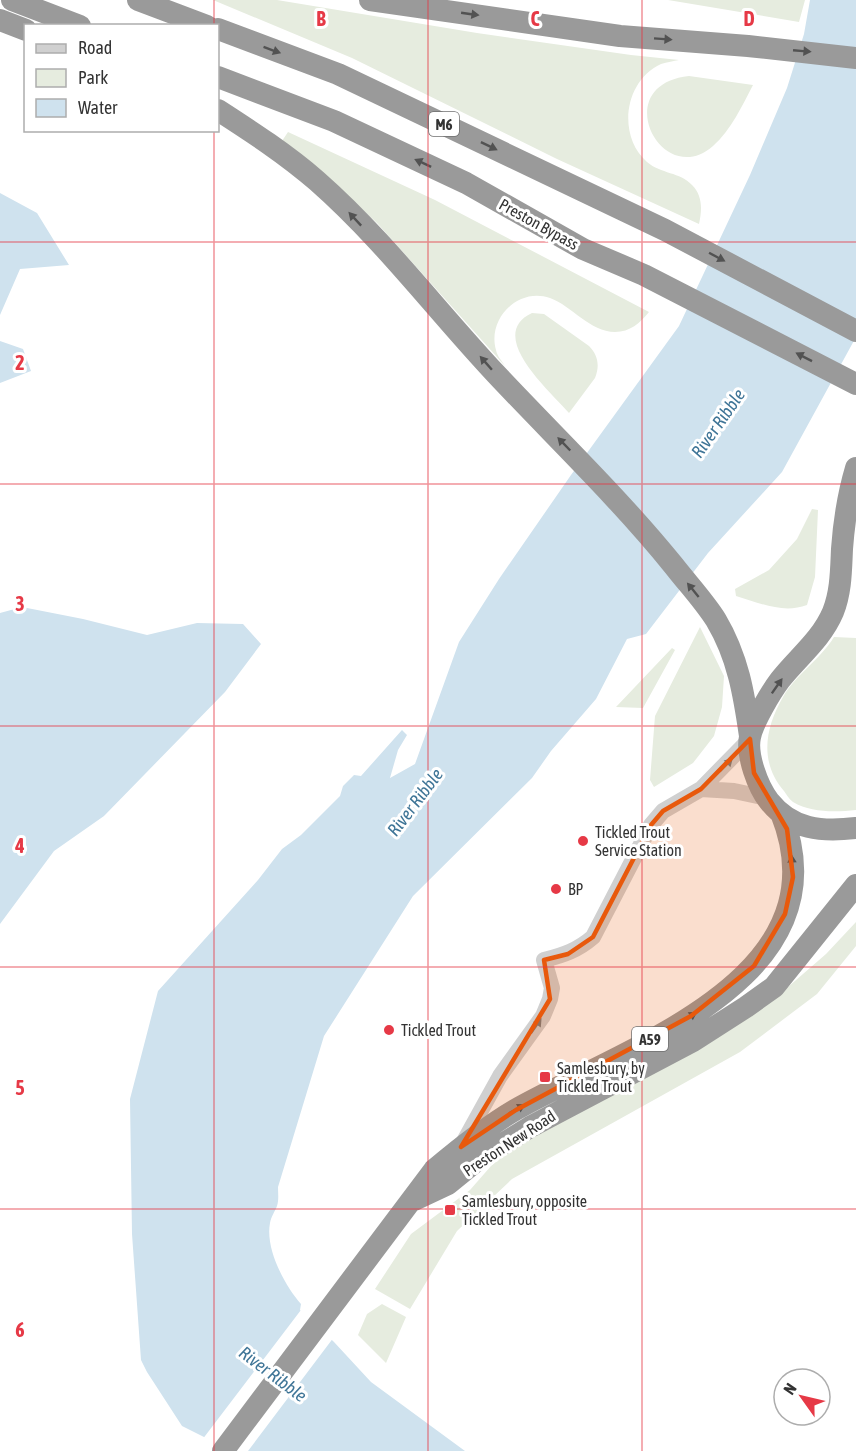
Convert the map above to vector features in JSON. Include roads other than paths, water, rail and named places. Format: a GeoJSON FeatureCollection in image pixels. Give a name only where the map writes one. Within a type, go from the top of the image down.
{"type":"FeatureCollection","features":[{"type":"Feature","properties":{"kind":"highway"},"geometry":{"type":"LineString","coordinates":[[12,0],[75,24]]}},
{"type":"Feature","properties":{"kind":"highway"},"geometry":{"type":"LineString","coordinates":[[138,0],[202,24]]}},
{"type":"Feature","properties":{"kind":"highway"},"geometry":{"type":"LineString","coordinates":[[370,0],[620,36],[748,46],[856,58]]}},
{"type":"Feature","properties":{"kind":"highway"},"geometry":{"type":"LineString","coordinates":[[0,20],[24,29]]}},
{"type":"Feature","properties":{"kind":"highway","name":"M6"},"geometry":{"type":"LineString","coordinates":[[219,29],[338,74],[665,230],[856,331]]}},
{"type":"Feature","properties":{"kind":"highway","name":"Preston Bypass"},"geometry":{"type":"LineString","coordinates":[[219,77],[334,121],[466,183],[584,249],[644,275],[856,384]]}},
{"type":"Feature","properties":{"kind":"highway","name":"Preston New Road"},"geometry":{"type":"LineString","coordinates":[[219,111],[280,151],[325,188],[409,276],[495,373],[617,498],[705,604],[726,638],[743,686],[754,773],[787,829],[793,857],[791,895],[786,914],[773,940],[754,966],[735,986],[691,1016],[516,1110],[461,1147],[434,1170],[223,1451]]}},
{"type":"Feature","properties":{"kind":"highway"},"geometry":{"type":"LineString","coordinates":[[750,738],[773,691],[817,639],[833,611],[840,582],[846,508],[856,468]]}},
{"type":"Feature","properties":{"kind":"highway"},"geometry":{"type":"LineString","coordinates":[[774,806],[803,826],[819,830],[856,828]]}},
{"type":"Feature","properties":{"kind":"highway","name":"Preston New Road"},"geometry":{"type":"LineString","coordinates":[[411,1202],[448,1184],[480,1158],[530,1127],[721,1024],[774,987],[856,885]]}},
{"type":"Feature","properties":{"kind":"highway"},"geometry":{"type":"LineString","coordinates":[[774,987],[808,962],[856,906]]}},
{"type":"Feature","properties":{"kind":"street","name":"Preston New Road"},"geometry":{"type":"LineString","coordinates":[[461,1147],[500,1076],[543,1016],[552,988],[544,960],[568,954],[582,947],[593,937],[651,825],[663,811],[701,789],[750,738]]}},
{"type":"Feature","properties":{"kind":"street"},"geometry":{"type":"LineString","coordinates":[[701,789],[734,791],[774,806]]}},
{"type":"Feature","properties":{"kind":"water","name":"River Ribble"},"geometry":{"type":"Polygon","coordinates":[[[810,0],[856,0],[856,337],[782,472],[708,553],[646,634],[627,639],[596,699],[551,751],[532,778],[413,896],[324,1036],[278,1187],[278,1204],[270,1223],[270,1244],[283,1277],[301,1304],[300,1310],[371,1382],[465,1451],[222,1451],[204,1437],[182,1426],[141,1360],[132,1234],[130,1099],[158,991],[258,880],[282,849],[301,835],[340,796],[343,786],[354,775],[361,776],[402,730],[407,735],[398,750],[390,778],[415,764],[459,642],[499,579],[571,475],[679,326],[750,175],[787,88],[804,34],[810,0]]]}},
{"type":"Feature","properties":{"kind":"water"},"geometry":{"type":"Polygon","coordinates":[[[0,193],[37,213],[69,265],[20,269],[0,315],[0,193]]]}},
{"type":"Feature","properties":{"kind":"water"},"geometry":{"type":"Polygon","coordinates":[[[0,341],[23,349],[31,371],[0,383],[0,341]]]}},
{"type":"Feature","properties":{"kind":"water"},"geometry":{"type":"Polygon","coordinates":[[[22,607],[147,635],[197,623],[243,624],[261,644],[225,692],[104,816],[54,851],[0,924],[0,613],[22,607]]]}},
{"type":"Feature","properties":{"kind":"place","name":"Tickled Trout Service Station"},"geometry":{"type":"Point","coordinates":[583,841]}},
{"type":"Feature","properties":{"kind":"place","name":"BP"},"geometry":{"type":"Point","coordinates":[556,889]}},
{"type":"Feature","properties":{"kind":"place","name":"Tickled Trout"},"geometry":{"type":"Point","coordinates":[389,1030]}},
{"type":"Feature","properties":{"kind":"place","name":"Samlesbury, by Tickled Trout"},"geometry":{"type":"Point","coordinates":[545,1077]}},
{"type":"Feature","properties":{"kind":"place","name":"Samlesbury, opposite Tickled Trout"},"geometry":{"type":"Point","coordinates":[450,1210]}}]}
